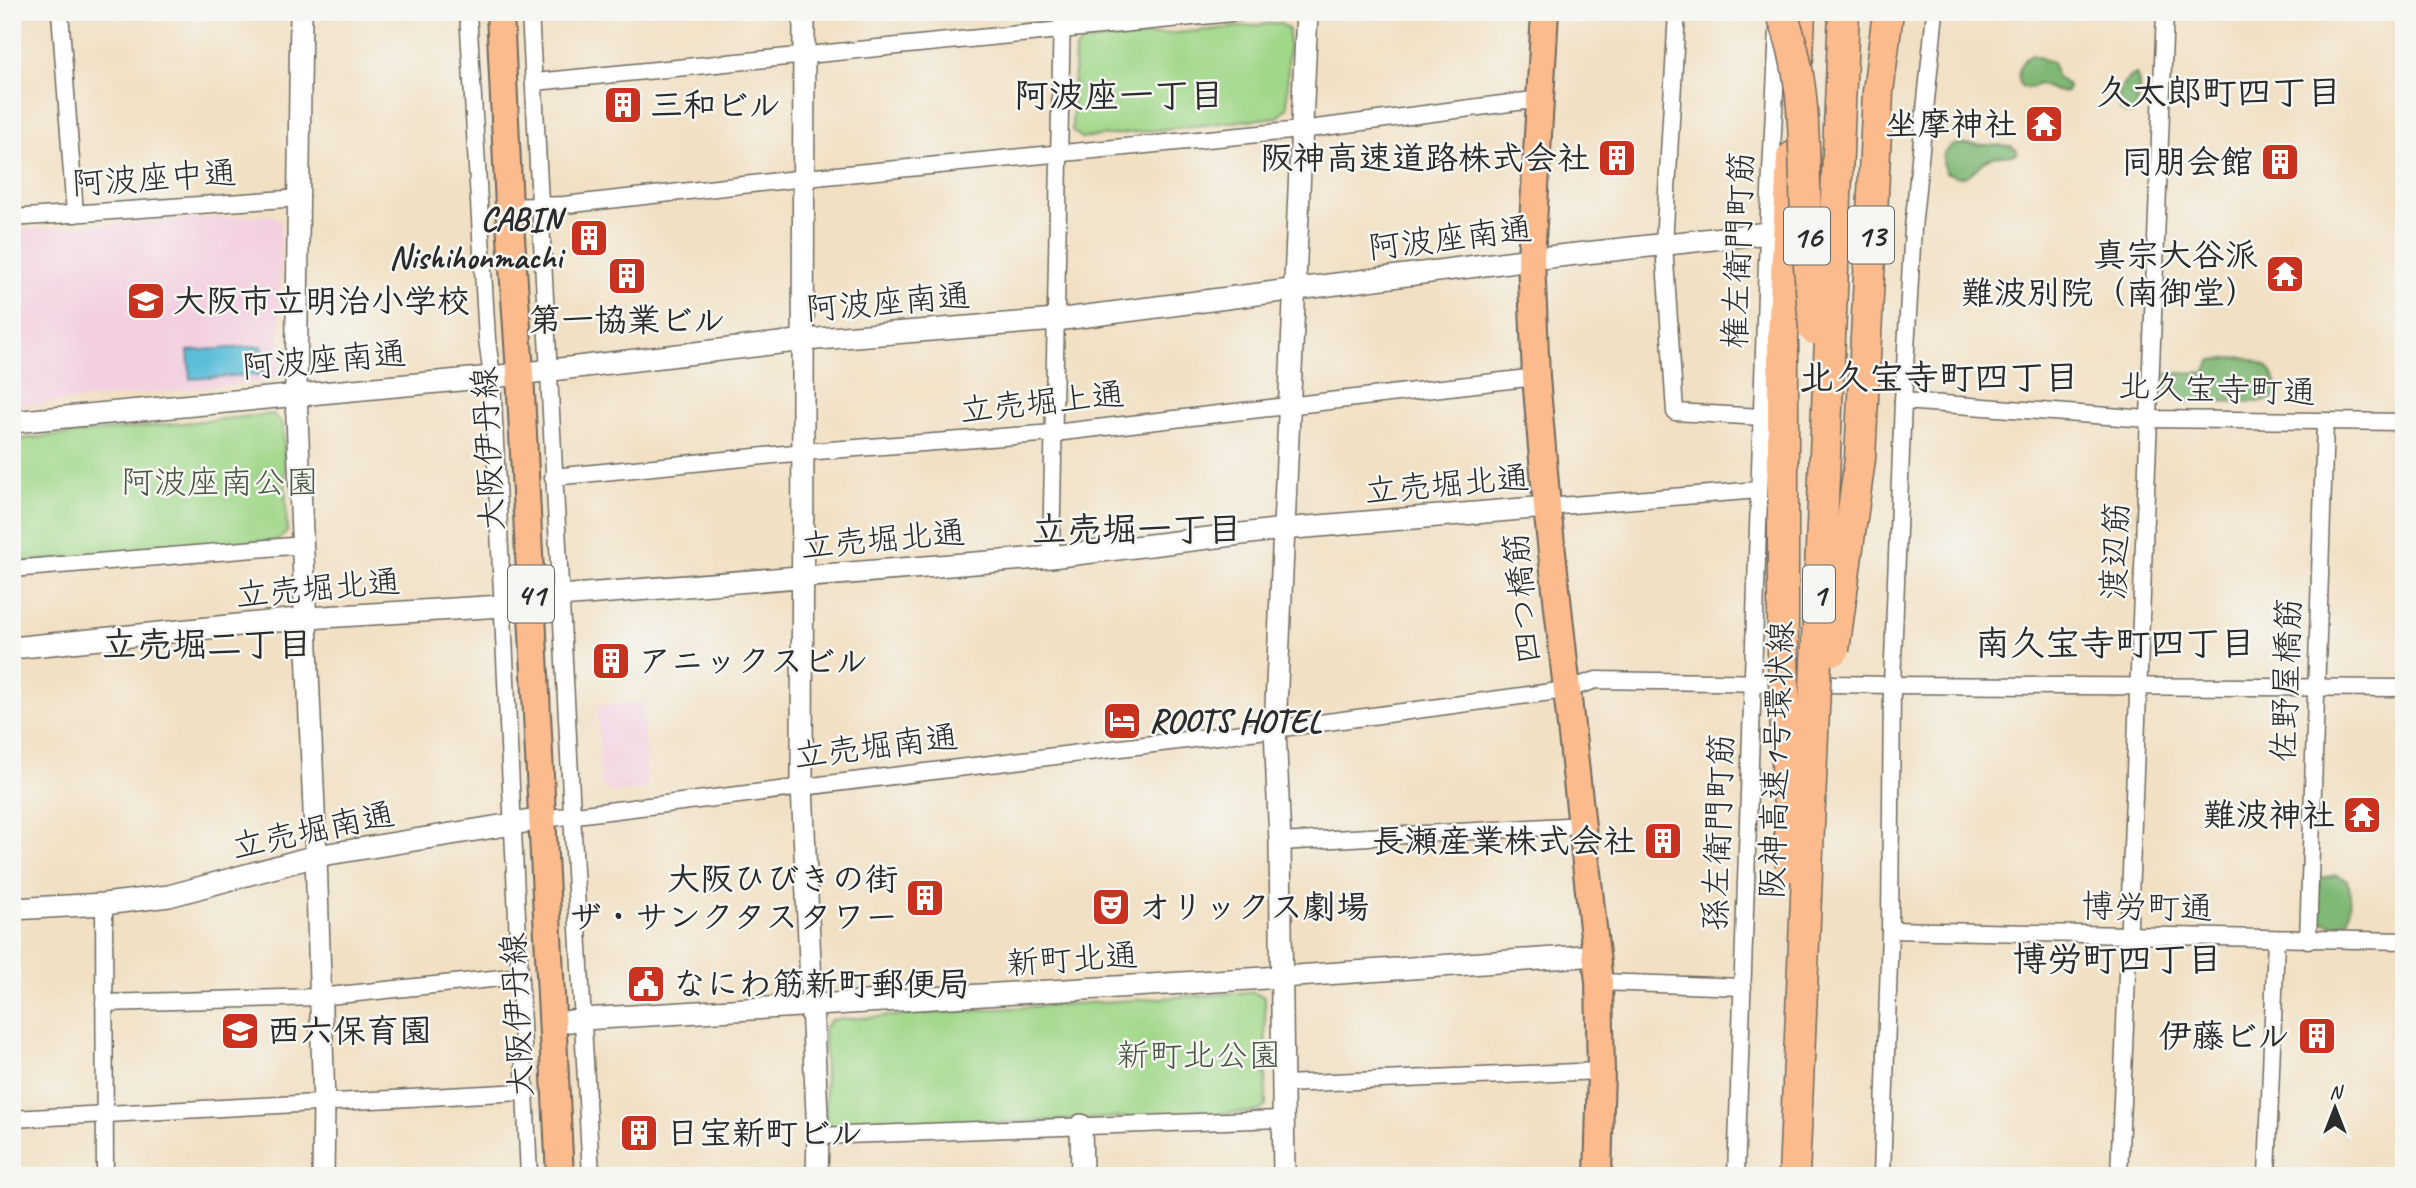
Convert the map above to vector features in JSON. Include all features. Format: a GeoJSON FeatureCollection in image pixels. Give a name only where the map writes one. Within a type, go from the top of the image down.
{"type":"FeatureCollection","features":[{"type":"Feature","properties":{"kind":"highway","name":"16"},"geometry":{"type":"LineString","coordinates":[[1780,12],[1796,53],[1804,116],[1806,219],[1825,462]]}},
{"type":"Feature","properties":{"kind":"highway"},"geometry":{"type":"LineString","coordinates":[[1798,1076],[1783,657],[1783,337],[1800,12]]}},
{"type":"Feature","properties":{"kind":"highway","name":"阪神高速1号環状線"},"geometry":{"type":"LineString","coordinates":[[1794,1176],[1844,12]]}},
{"type":"Feature","properties":{"kind":"highway","name":"13"},"geometry":{"type":"LineString","coordinates":[[1810,834],[1860,459],[1878,92],[1888,12]]}},
{"type":"Feature","properties":{"kind":"main road","name":"大阪伊丹線"},"geometry":{"type":"LineString","coordinates":[[500,12],[560,1176]]}},
{"type":"Feature","properties":{"kind":"main road","name":"四つ橋筋"},"geometry":{"type":"LineString","coordinates":[[1545,12],[1531,259],[1536,377],[1566,690],[1597,955],[1601,1071],[1598,1176]]}},
{"type":"Feature","properties":{"kind":"street"},"geometry":{"type":"LineString","coordinates":[[60,12],[75,214]]}},
{"type":"Feature","properties":{"kind":"street"},"geometry":{"type":"LineString","coordinates":[[301,12],[296,394],[316,856],[324,1104],[323,1176]]}},
{"type":"Feature","properties":{"kind":"street"},"geometry":{"type":"LineString","coordinates":[[468,12],[487,339],[492,376],[529,1176]]}},
{"type":"Feature","properties":{"kind":"street"},"geometry":{"type":"LineString","coordinates":[[530,12],[536,82],[548,334],[547,369],[591,1176]]}},
{"type":"Feature","properties":{"kind":"street"},"geometry":{"type":"LineString","coordinates":[[804,12],[802,787],[818,1136],[817,1176]]}},
{"type":"Feature","properties":{"kind":"street"},"geometry":{"type":"LineString","coordinates":[[1051,557],[1062,12]]}},
{"type":"Feature","properties":{"kind":"street"},"geometry":{"type":"LineString","coordinates":[[536,82],[1242,12]]}},
{"type":"Feature","properties":{"kind":"street"},"geometry":{"type":"LineString","coordinates":[[1284,1176],[1280,842],[1275,729],[1307,12]]}},
{"type":"Feature","properties":{"kind":"street"},"geometry":{"type":"LineString","coordinates":[[1677,12],[1664,245],[1675,412],[1762,418]]}},
{"type":"Feature","properties":{"kind":"street","name":"権左衛門町筋"},"geometry":{"type":"LineString","coordinates":[[1759,489],[1768,233],[1780,12]]}},
{"type":"Feature","properties":{"kind":"street"},"geometry":{"type":"LineString","coordinates":[[1882,1176],[1890,930],[1892,685],[1903,401],[1913,228],[1935,12]]}},
{"type":"Feature","properties":{"kind":"street","name":"渡辺筋"},"geometry":{"type":"LineString","coordinates":[[2119,1176],[2165,12]]}},
{"type":"Feature","properties":{"kind":"street"},"geometry":{"type":"LineString","coordinates":[[509,207],[540,207],[805,178],[1301,130],[1541,99]]}},
{"type":"Feature","properties":{"kind":"street","name":"阿波座中通"},"geometry":{"type":"LineString","coordinates":[[12,218],[300,198]]}},
{"type":"Feature","properties":{"kind":"street","name":"阿波座南通"},"geometry":{"type":"LineString","coordinates":[[12,422],[492,376],[805,340],[1056,320],[1531,259],[1768,233]]}},
{"type":"Feature","properties":{"kind":"street","name":"立売堀上通"},"geometry":{"type":"LineString","coordinates":[[554,477],[804,452],[1054,433],[1536,377]]}},
{"type":"Feature","properties":{"kind":"street","name":"北久宝寺町通"},"geometry":{"type":"LineString","coordinates":[[1903,401],[2148,419],[2404,422]]}},
{"type":"Feature","properties":{"kind":"street","name":"佐野屋橋筋"},"geometry":{"type":"LineString","coordinates":[[2308,940],[2325,422]]}},
{"type":"Feature","properties":{"kind":"street","name":"立売堀北通"},"geometry":{"type":"LineString","coordinates":[[12,648],[307,618],[502,606],[560,596],[1051,557],[1283,529],[1759,489]]}},
{"type":"Feature","properties":{"kind":"street","name":"孫左衛門町筋"},"geometry":{"type":"LineString","coordinates":[[1736,1176],[1759,489]]}},
{"type":"Feature","properties":{"kind":"street"},"geometry":{"type":"LineString","coordinates":[[12,569],[304,545]]}},
{"type":"Feature","properties":{"kind":"street","name":"立売堀南通"},"geometry":{"type":"LineString","coordinates":[[12,909],[104,904],[169,896],[316,856],[512,823],[1275,729],[1566,690],[1596,680],[2404,688]]}},
{"type":"Feature","properties":{"kind":"street"},"geometry":{"type":"LineString","coordinates":[[1280,842],[1583,825]]}},
{"type":"Feature","properties":{"kind":"street"},"geometry":{"type":"LineString","coordinates":[[104,904],[106,1176]]}},
{"type":"Feature","properties":{"kind":"street","name":"博労町通"},"geometry":{"type":"LineString","coordinates":[[1890,930],[2404,941]]}},
{"type":"Feature","properties":{"kind":"street"},"geometry":{"type":"LineString","coordinates":[[2267,1176],[2276,939]]}},
{"type":"Feature","properties":{"kind":"street","name":"新町北通"},"geometry":{"type":"LineString","coordinates":[[552,1024],[583,1019],[1282,977],[1597,955]]}},
{"type":"Feature","properties":{"kind":"street"},"geometry":{"type":"LineString","coordinates":[[104,1003],[319,997],[520,976]]}},
{"type":"Feature","properties":{"kind":"street"},"geometry":{"type":"LineString","coordinates":[[1599,982],[1743,987]]}},
{"type":"Feature","properties":{"kind":"street"},"geometry":{"type":"LineString","coordinates":[[1283,1084],[1601,1071]]}},
{"type":"Feature","properties":{"kind":"street"},"geometry":{"type":"LineString","coordinates":[[12,1119],[524,1092]]}},
{"type":"Feature","properties":{"kind":"street"},"geometry":{"type":"LineString","coordinates":[[818,1136],[1282,1119]]}},
{"type":"Feature","properties":{"kind":"street"},"geometry":{"type":"LineString","coordinates":[[1081,1125],[1082,1176]]}},
{"type":"Feature","properties":{"kind":"shaded area","name":"大阪市立明治小学校"},"geometry":{"type":"Polygon","coordinates":[[[272,215],[281,222],[279,372],[268,381],[12,407],[12,230],[272,215]]]}},
{"type":"Feature","properties":{"kind":"shaded area"},"geometry":{"type":"Polygon","coordinates":[[[643,702],[647,789],[611,793],[601,785],[597,706],[643,702]]]}},
{"type":"Feature","properties":{"kind":"green space"},"geometry":{"type":"Polygon","coordinates":[[[1280,23],[1289,30],[1287,108],[1278,117],[1082,138],[1072,130],[1075,49],[1084,42],[1280,23]]]}},
{"type":"Feature","properties":{"kind":"green space"},"geometry":{"type":"Polygon","coordinates":[[[2032,55],[2052,62],[2057,77],[2068,86],[2067,92],[2055,91],[2039,84],[2030,88],[2021,87],[2018,78],[2020,68],[2024,60],[2032,55]]]}},
{"type":"Feature","properties":{"kind":"green space"},"geometry":{"type":"Polygon","coordinates":[[[2136,74],[2139,89],[2137,104],[2133,113],[2126,114],[2120,110],[2121,89],[2127,80],[2136,74]]]}},
{"type":"Feature","properties":{"kind":"green space"},"geometry":{"type":"Polygon","coordinates":[[[1953,145],[2011,146],[2017,153],[1990,158],[1967,176],[1955,176],[1946,172],[1944,153],[1953,145]]]}},
{"type":"Feature","properties":{"kind":"green space"},"geometry":{"type":"Polygon","coordinates":[[[2244,357],[2269,369],[2279,396],[2263,402],[2186,401],[2161,387],[2163,374],[2205,372],[2212,360],[2244,357]]]}},
{"type":"Feature","properties":{"kind":"green space","name":"阿波座南公園"},"geometry":{"type":"Polygon","coordinates":[[[273,414],[283,424],[287,532],[278,540],[12,563],[12,440],[273,414]]]}},
{"type":"Feature","properties":{"kind":"green space"},"geometry":{"type":"Polygon","coordinates":[[[2337,875],[2347,880],[2351,896],[2350,911],[2347,922],[2330,924],[2316,916],[2316,900],[2320,878],[2337,875]]]}},
{"type":"Feature","properties":{"kind":"green space","name":"新町北公園"},"geometry":{"type":"Polygon","coordinates":[[[1252,992],[1265,997],[1266,1106],[1257,1112],[836,1129],[826,1120],[824,1028],[831,1020],[1252,992]]]}},
{"type":"Feature","properties":{"kind":"water"},"geometry":{"type":"Polygon","coordinates":[[[262,346],[264,374],[190,379],[188,351],[262,346]]]}},
{"type":"Feature","properties":{"kind":"place","name":"三和ビル"},"geometry":{"type":"Point","coordinates":[623,105]}},
{"type":"Feature","properties":{"kind":"place","name":"坐摩神社"},"geometry":{"type":"Point","coordinates":[2044,124]}},
{"type":"Feature","properties":{"kind":"place","name":"阪神高速道路株式会社"},"geometry":{"type":"Point","coordinates":[1617,158]}},
{"type":"Feature","properties":{"kind":"place","name":"同朋会館"},"geometry":{"type":"Point","coordinates":[2280,162]}},
{"type":"Feature","properties":{"kind":"place","name":"CABIN Nishihonmachi"},"geometry":{"type":"Point","coordinates":[589,238]}},
{"type":"Feature","properties":{"kind":"place","name":"真宗大谷派 難波別院（南御堂）"},"geometry":{"type":"Point","coordinates":[2285,274]}},
{"type":"Feature","properties":{"kind":"place","name":"第一協業ビル"},"geometry":{"type":"Point","coordinates":[627,276]}},
{"type":"Feature","properties":{"kind":"place","name":"大阪市立明治小学校"},"geometry":{"type":"Point","coordinates":[146,301]}},
{"type":"Feature","properties":{"kind":"place","name":"アニックスビル"},"geometry":{"type":"Point","coordinates":[611,661]}},
{"type":"Feature","properties":{"kind":"place","name":"ROOTS HOTEL"},"geometry":{"type":"Point","coordinates":[1122,721]}},
{"type":"Feature","properties":{"kind":"place","name":"難波神社"},"geometry":{"type":"Point","coordinates":[2362,815]}},
{"type":"Feature","properties":{"kind":"place","name":"長瀬産業株式会社"},"geometry":{"type":"Point","coordinates":[1663,841]}},
{"type":"Feature","properties":{"kind":"place","name":"大阪ひびきの街 ザ・サンクタスタワー"},"geometry":{"type":"Point","coordinates":[925,898]}},
{"type":"Feature","properties":{"kind":"place","name":"オリックス劇場"},"geometry":{"type":"Point","coordinates":[1111,907]}},
{"type":"Feature","properties":{"kind":"place","name":"なにわ筋新町郵便局"},"geometry":{"type":"Point","coordinates":[646,984]}},
{"type":"Feature","properties":{"kind":"place","name":"西六保育園"},"geometry":{"type":"Point","coordinates":[240,1031]}},
{"type":"Feature","properties":{"kind":"place","name":"伊藤ビル"},"geometry":{"type":"Point","coordinates":[2317,1036]}},
{"type":"Feature","properties":{"kind":"place","name":"日宝新町ビル"},"geometry":{"type":"Point","coordinates":[639,1133]}},
{"type":"Feature","properties":{"kind":"district","name":"久太郎町四丁目"},"geometry":{"type":"Point","coordinates":[2219,92]}},
{"type":"Feature","properties":{"kind":"district","name":"阿波座一丁目"},"geometry":{"type":"Point","coordinates":[1119,95]}},
{"type":"Feature","properties":{"kind":"district","name":"北久宝寺町四丁目"},"geometry":{"type":"Point","coordinates":[1939,377]}},
{"type":"Feature","properties":{"kind":"district","name":"立売堀一丁目"},"geometry":{"type":"Point","coordinates":[1137,529]}},
{"type":"Feature","properties":{"kind":"district","name":"南久宝寺町四丁目"},"geometry":{"type":"Point","coordinates":[2115,643]}},
{"type":"Feature","properties":{"kind":"district","name":"立売堀二丁目"},"geometry":{"type":"Point","coordinates":[207,644]}},
{"type":"Feature","properties":{"kind":"district","name":"博労町四丁目"},"geometry":{"type":"Point","coordinates":[2117,959]}}]}
